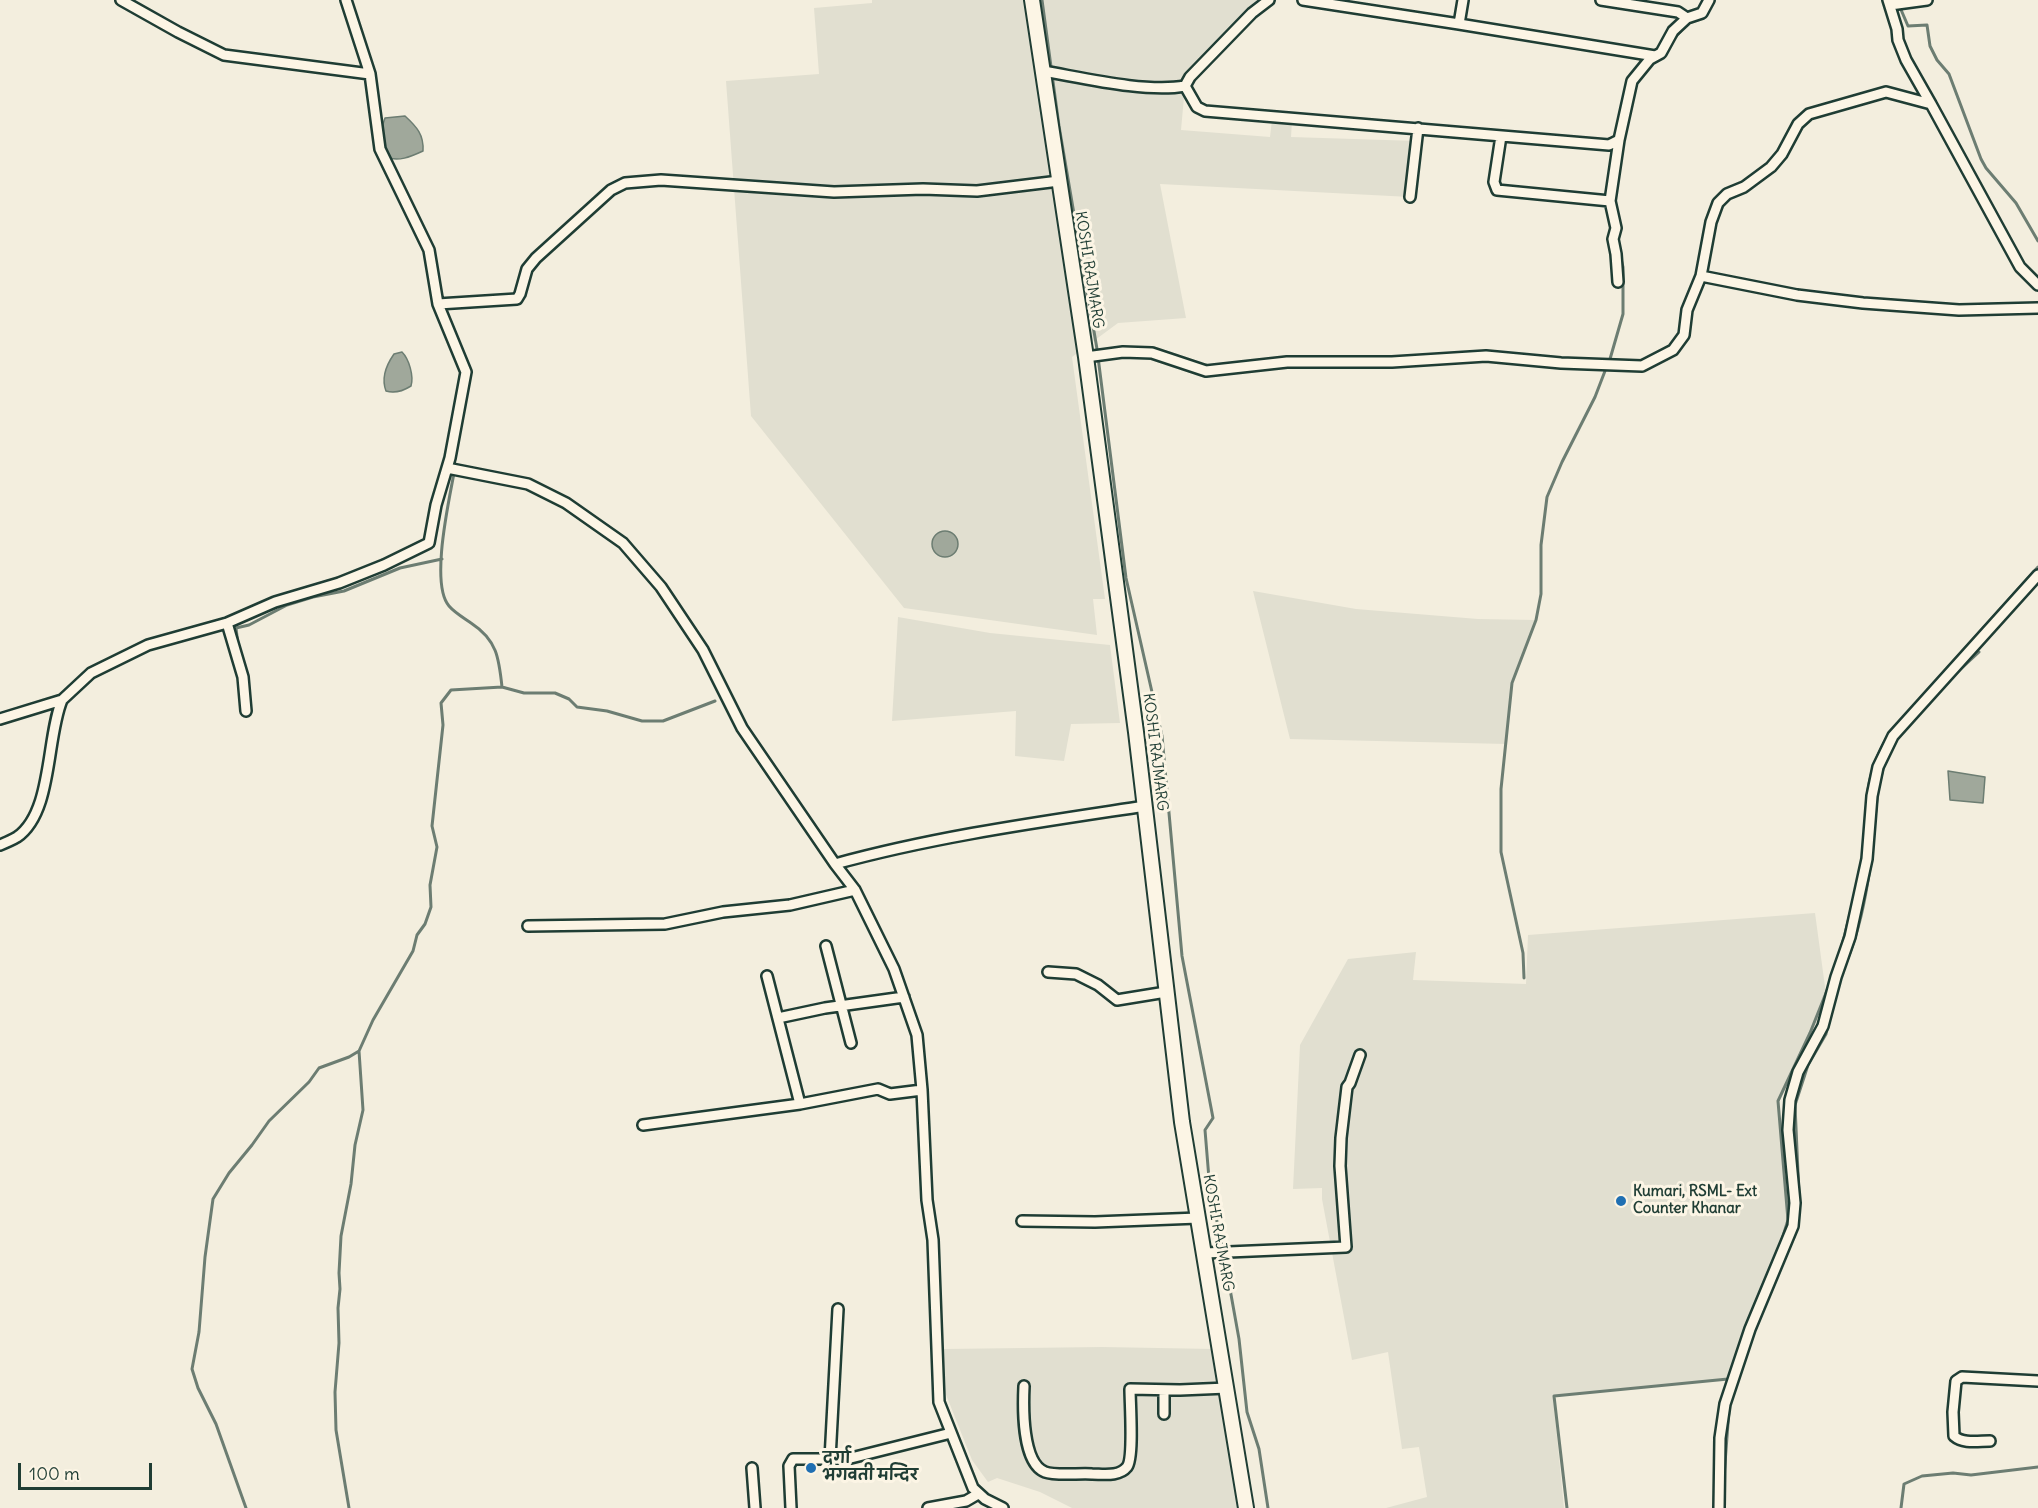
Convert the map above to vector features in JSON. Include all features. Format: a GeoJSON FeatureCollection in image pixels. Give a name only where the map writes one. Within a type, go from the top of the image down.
{"type":"FeatureCollection","features":[{"type":"Feature","properties":{"kind":"main road","name":"KOSHI RAJMARG"},"geometry":{"type":"LineString","coordinates":[[1032,0],[1059,181],[1089,356],[1182,1122],[1246,1508]]}},
{"type":"Feature","properties":{"kind":"street"},"geometry":{"type":"LineString","coordinates":[[121,0],[224,55],[370,75]]}},
{"type":"Feature","properties":{"kind":"street"},"geometry":{"type":"LineString","coordinates":[[0,845],[17,837],[24,830],[39,806],[51,753],[55,716],[62,700],[91,673],[148,645],[226,623],[275,602],[339,583],[429,543],[466,372],[438,304],[429,250],[380,149],[370,75],[346,0]]}},
{"type":"Feature","properties":{"kind":"street"},"geometry":{"type":"LineString","coordinates":[[1185,86],[1190,77],[1244,21],[1269,0]]}},
{"type":"Feature","properties":{"kind":"street"},"geometry":{"type":"LineString","coordinates":[[1303,0],[1655,56]]}},
{"type":"Feature","properties":{"kind":"street"},"geometry":{"type":"LineString","coordinates":[[1459,24],[1463,0]]}},
{"type":"Feature","properties":{"kind":"street"},"geometry":{"type":"LineString","coordinates":[[1601,0],[1678,12],[1687,18]]}},
{"type":"Feature","properties":{"kind":"street"},"geometry":{"type":"LineString","coordinates":[[1618,282],[1613,239],[1616,228],[1610,201],[1619,140],[1632,81],[1650,59],[1661,52],[1673,31],[1687,18],[1702,13],[1709,0]]}},
{"type":"Feature","properties":{"kind":"street"},"geometry":{"type":"LineString","coordinates":[[1927,0],[1894,3],[1898,40],[1906,60],[2020,267],[2038,285]]}},
{"type":"Feature","properties":{"kind":"street"},"geometry":{"type":"LineString","coordinates":[[1042,71],[1149,88],[1168,89],[1185,86]]}},
{"type":"Feature","properties":{"kind":"street"},"geometry":{"type":"LineString","coordinates":[[1185,86],[1197,107],[1205,111],[1609,145],[1619,140]]}},
{"type":"Feature","properties":{"kind":"street"},"geometry":{"type":"LineString","coordinates":[[1089,356],[1123,352],[1152,353],[1206,371],[1287,362],[1392,362],[1486,357],[1642,366],[1673,350],[1684,335],[1687,310],[1701,276],[1718,203],[1727,194],[1744,187],[1771,167],[1782,154],[1798,124],[1809,114],[1886,92],[1931,104]]}},
{"type":"Feature","properties":{"kind":"street"},"geometry":{"type":"LineString","coordinates":[[1410,197],[1418,128]]}},
{"type":"Feature","properties":{"kind":"street"},"geometry":{"type":"LineString","coordinates":[[1501,136],[1494,182],[1497,190],[1610,201]]}},
{"type":"Feature","properties":{"kind":"street"},"geometry":{"type":"LineString","coordinates":[[438,304],[517,299],[526,269],[536,258],[611,190],[625,183],[661,180],[834,192],[923,189],[977,191],[1059,181]]}},
{"type":"Feature","properties":{"kind":"street"},"geometry":{"type":"LineString","coordinates":[[1701,276],[1797,295],[1863,303],[1959,310],[2038,308]]}},
{"type":"Feature","properties":{"kind":"street"},"geometry":{"type":"LineString","coordinates":[[447,468],[528,484],[566,503],[623,543],[661,587],[703,650],[742,728],[855,890],[894,969],[917,1035],[927,1200],[933,1240],[939,1402],[974,1488],[978,1494],[1003,1508]]}},
{"type":"Feature","properties":{"kind":"street"},"geometry":{"type":"LineString","coordinates":[[1719,1508],[1720,1438],[1725,1404],[1750,1329],[1793,1226],[1795,1203],[1788,1130],[1790,1100],[1798,1072],[1823,1026],[1850,937],[1866,859],[1872,796],[1878,767],[1893,736],[2038,575]]}},
{"type":"Feature","properties":{"kind":"street"},"geometry":{"type":"LineString","coordinates":[[226,623],[243,676],[246,711]]}},
{"type":"Feature","properties":{"kind":"street"},"geometry":{"type":"LineString","coordinates":[[0,719],[62,700]]}},
{"type":"Feature","properties":{"kind":"street"},"geometry":{"type":"LineString","coordinates":[[835,864],[895,848],[975,831],[1145,806]]}},
{"type":"Feature","properties":{"kind":"street"},"geometry":{"type":"LineString","coordinates":[[528,926],[665,924],[723,912],[790,905],[855,890]]}},
{"type":"Feature","properties":{"kind":"street"},"geometry":{"type":"LineString","coordinates":[[826,946],[850,1043]]}},
{"type":"Feature","properties":{"kind":"street"},"geometry":{"type":"LineString","coordinates":[[1048,972],[1076,974],[1098,985],[1117,1000],[1166,992]]}},
{"type":"Feature","properties":{"kind":"street"},"geometry":{"type":"LineString","coordinates":[[767,976],[800,1104]]}},
{"type":"Feature","properties":{"kind":"street"},"geometry":{"type":"LineString","coordinates":[[778,1018],[904,997]]}},
{"type":"Feature","properties":{"kind":"street"},"geometry":{"type":"LineString","coordinates":[[1204,1253],[1346,1247],[1340,1166],[1341,1138],[1347,1087],[1360,1055]]}},
{"type":"Feature","properties":{"kind":"street"},"geometry":{"type":"LineString","coordinates":[[643,1125],[800,1104],[878,1089],[890,1094],[922,1090]]}},
{"type":"Feature","properties":{"kind":"street"},"geometry":{"type":"LineString","coordinates":[[1022,1221],[1095,1222],[1198,1218]]}},
{"type":"Feature","properties":{"kind":"street"},"geometry":{"type":"LineString","coordinates":[[830,1459],[838,1309]]}},
{"type":"Feature","properties":{"kind":"street"},"geometry":{"type":"LineString","coordinates":[[1990,1441],[1957,1440],[1954,1436],[1953,1412],[1956,1381],[1962,1377],[2038,1381]]}},
{"type":"Feature","properties":{"kind":"street"},"geometry":{"type":"LineString","coordinates":[[1024,1386],[1023,1402],[1029,1454],[1036,1466],[1046,1472],[1109,1474],[1120,1472],[1128,1466],[1131,1455],[1130,1389],[1227,1388]]}},
{"type":"Feature","properties":{"kind":"street"},"geometry":{"type":"LineString","coordinates":[[1164,1390],[1164,1414]]}},
{"type":"Feature","properties":{"kind":"street"},"geometry":{"type":"LineString","coordinates":[[791,1508],[789,1466],[793,1459],[847,1459],[951,1433]]}},
{"type":"Feature","properties":{"kind":"street"},"geometry":{"type":"LineString","coordinates":[[752,1468],[755,1508]]}},
{"type":"Feature","properties":{"kind":"street"},"geometry":{"type":"LineString","coordinates":[[932,1508],[966,1501],[978,1494]]}},
{"type":"Feature","properties":{"kind":"shaded area"},"geometry":{"type":"Polygon","coordinates":[[[872,0],[1259,0],[1248,8],[1185,86],[1181,130],[1270,137],[1272,120],[1292,121],[1291,137],[1417,141],[1410,197],[1160,184],[1186,318],[1118,323],[1072,357],[1105,599],[1093,599],[1097,635],[904,608],[751,416],[726,81],[819,74],[814,8],[872,3],[872,0]]]}},
{"type":"Feature","properties":{"kind":"shaded area"},"geometry":{"type":"Polygon","coordinates":[[[405,116],[419,132],[423,151],[400,159],[385,157],[381,130],[385,118],[405,116]]]}},
{"type":"Feature","properties":{"kind":"shaded area"},"geometry":{"type":"Polygon","coordinates":[[[402,352],[410,368],[411,386],[399,392],[386,391],[384,376],[387,367],[394,354],[402,352]]]}},
{"type":"Feature","properties":{"kind":"shaded area"},"geometry":{"type":"Polygon","coordinates":[[[945,531],[954,535],[958,544],[954,553],[945,557],[936,553],[932,544],[936,535],[945,531]]]}},
{"type":"Feature","properties":{"kind":"shaded area"},"geometry":{"type":"Polygon","coordinates":[[[1253,591],[1356,609],[1478,619],[1536,620],[1512,683],[1507,744],[1290,739],[1253,591]]]}},
{"type":"Feature","properties":{"kind":"shaded area"},"geometry":{"type":"Polygon","coordinates":[[[898,617],[990,633],[1110,645],[1120,723],[1071,724],[1064,761],[1015,756],[1016,711],[892,721],[898,617]]]}},
{"type":"Feature","properties":{"kind":"shaded area"},"geometry":{"type":"Polygon","coordinates":[[[1948,771],[1985,777],[1983,803],[1950,800],[1948,771]]]}},
{"type":"Feature","properties":{"kind":"shaded area"},"geometry":{"type":"Polygon","coordinates":[[[1815,913],[1826,994],[1778,1101],[1788,1220],[1772,1270],[1728,1379],[1553,1397],[1564,1508],[1386,1508],[1427,1497],[1419,1447],[1402,1449],[1388,1352],[1352,1360],[1322,1199],[1322,1188],[1293,1189],[1300,1045],[1348,959],[1416,952],[1413,980],[1526,984],[1528,935],[1815,913]]]}},
{"type":"Feature","properties":{"kind":"shaded area"},"geometry":{"type":"Polygon","coordinates":[[[1102,1347],[1214,1349],[1238,1508],[1072,1508],[1040,1492],[997,1478],[988,1482],[972,1460],[943,1387],[944,1349],[1102,1347]]]}},
{"type":"Feature","properties":{"kind":"waterway"},"geometry":{"type":"LineString","coordinates":[[1042,0],[1059,126],[1097,349],[1126,578],[1162,736],[1182,956],[1213,1118],[1205,1130],[1210,1191],[1239,1339],[1247,1412],[1259,1449],[1268,1508]]}},
{"type":"Feature","properties":{"kind":"waterway"},"geometry":{"type":"LineString","coordinates":[[1899,5],[1908,26],[1927,25],[1930,46],[1937,60],[1949,74],[1981,159],[2016,203],[2038,241]]}},
{"type":"Feature","properties":{"kind":"waterway"},"geometry":{"type":"LineString","coordinates":[[1672,41],[1687,24]]}},
{"type":"Feature","properties":{"kind":"waterway"},"geometry":{"type":"LineString","coordinates":[[1610,359],[1623,314],[1623,267],[1620,255]]}},
{"type":"Feature","properties":{"kind":"waterway"},"geometry":{"type":"LineString","coordinates":[[1524,978],[1523,953],[1501,852],[1501,789],[1512,683],[1536,620],[1541,594],[1541,545],[1547,497],[1605,371]]}},
{"type":"Feature","properties":{"kind":"waterway"},"geometry":{"type":"LineString","coordinates":[[454,473],[445,522],[441,562],[444,595],[451,609],[480,629],[491,643],[498,658],[502,687]]}},
{"type":"Feature","properties":{"kind":"waterway"},"geometry":{"type":"LineString","coordinates":[[238,645],[236,628],[249,625],[287,605],[344,591],[400,568],[442,559]]}},
{"type":"Feature","properties":{"kind":"waterway"},"geometry":{"type":"LineString","coordinates":[[1867,798],[1875,763],[1891,731],[2038,567]]}},
{"type":"Feature","properties":{"kind":"waterway"},"geometry":{"type":"LineString","coordinates":[[1951,678],[1979,652]]}},
{"type":"Feature","properties":{"kind":"waterway"},"geometry":{"type":"LineString","coordinates":[[246,1508],[216,1424],[198,1388],[192,1369],[199,1332],[205,1257],[213,1199],[229,1173],[269,1121],[309,1082],[319,1068],[359,1051],[373,1020],[413,951],[417,935],[425,924],[431,907],[430,885],[437,847],[432,826],[443,725],[441,703],[451,690],[502,687],[524,693],[555,693],[569,699],[577,707],[607,711],[642,721],[663,721],[715,701]]}},
{"type":"Feature","properties":{"kind":"waterway"},"geometry":{"type":"LineString","coordinates":[[1906,729],[1915,718]]}},
{"type":"Feature","properties":{"kind":"waterway"},"geometry":{"type":"LineString","coordinates":[[1874,828],[1878,789],[1885,761]]}},
{"type":"Feature","properties":{"kind":"waterway"},"geometry":{"type":"LineString","coordinates":[[1846,963],[1855,940],[1870,868]]}},
{"type":"Feature","properties":{"kind":"waterway"},"geometry":{"type":"LineString","coordinates":[[1841,949],[1852,906]]}},
{"type":"Feature","properties":{"kind":"waterway"},"geometry":{"type":"LineString","coordinates":[[1799,1196],[1795,1105],[1808,1065],[1826,1034],[1842,972]]}},
{"type":"Feature","properties":{"kind":"waterway"},"geometry":{"type":"LineString","coordinates":[[1779,1249],[1788,1220],[1778,1101],[1810,1033],[1830,983]]}},
{"type":"Feature","properties":{"kind":"waterway"},"geometry":{"type":"LineString","coordinates":[[349,1508],[336,1430],[335,1392],[339,1343],[341,1236],[351,1184],[355,1145],[363,1110],[359,1051]]}},
{"type":"Feature","properties":{"kind":"waterway"},"geometry":{"type":"LineString","coordinates":[[1730,1403],[1742,1366]]}},
{"type":"Feature","properties":{"kind":"waterway"},"geometry":{"type":"LineString","coordinates":[[1727,1386],[1731,1372]]}},
{"type":"Feature","properties":{"kind":"waterway"},"geometry":{"type":"LineString","coordinates":[[1567,1508],[1554,1396],[1728,1379]]}},
{"type":"Feature","properties":{"kind":"waterway"},"geometry":{"type":"LineString","coordinates":[[1724,1477],[1729,1410]]}},
{"type":"Feature","properties":{"kind":"waterway"},"geometry":{"type":"LineString","coordinates":[[1715,1493],[1716,1455]]}},
{"type":"Feature","properties":{"kind":"waterway"},"geometry":{"type":"LineString","coordinates":[[1901,1508],[1904,1484],[1922,1476],[1953,1473],[1971,1475],[2038,1467]]}},
{"type":"Feature","properties":{"kind":"place","name":"Kumari, RSML- Ext Counter Khanar"},"geometry":{"type":"Point","coordinates":[1621,1201]}},
{"type":"Feature","properties":{"kind":"place","name":"दुर्गा भगवती मन्दिर"},"geometry":{"type":"Point","coordinates":[811,1468]}}]}
